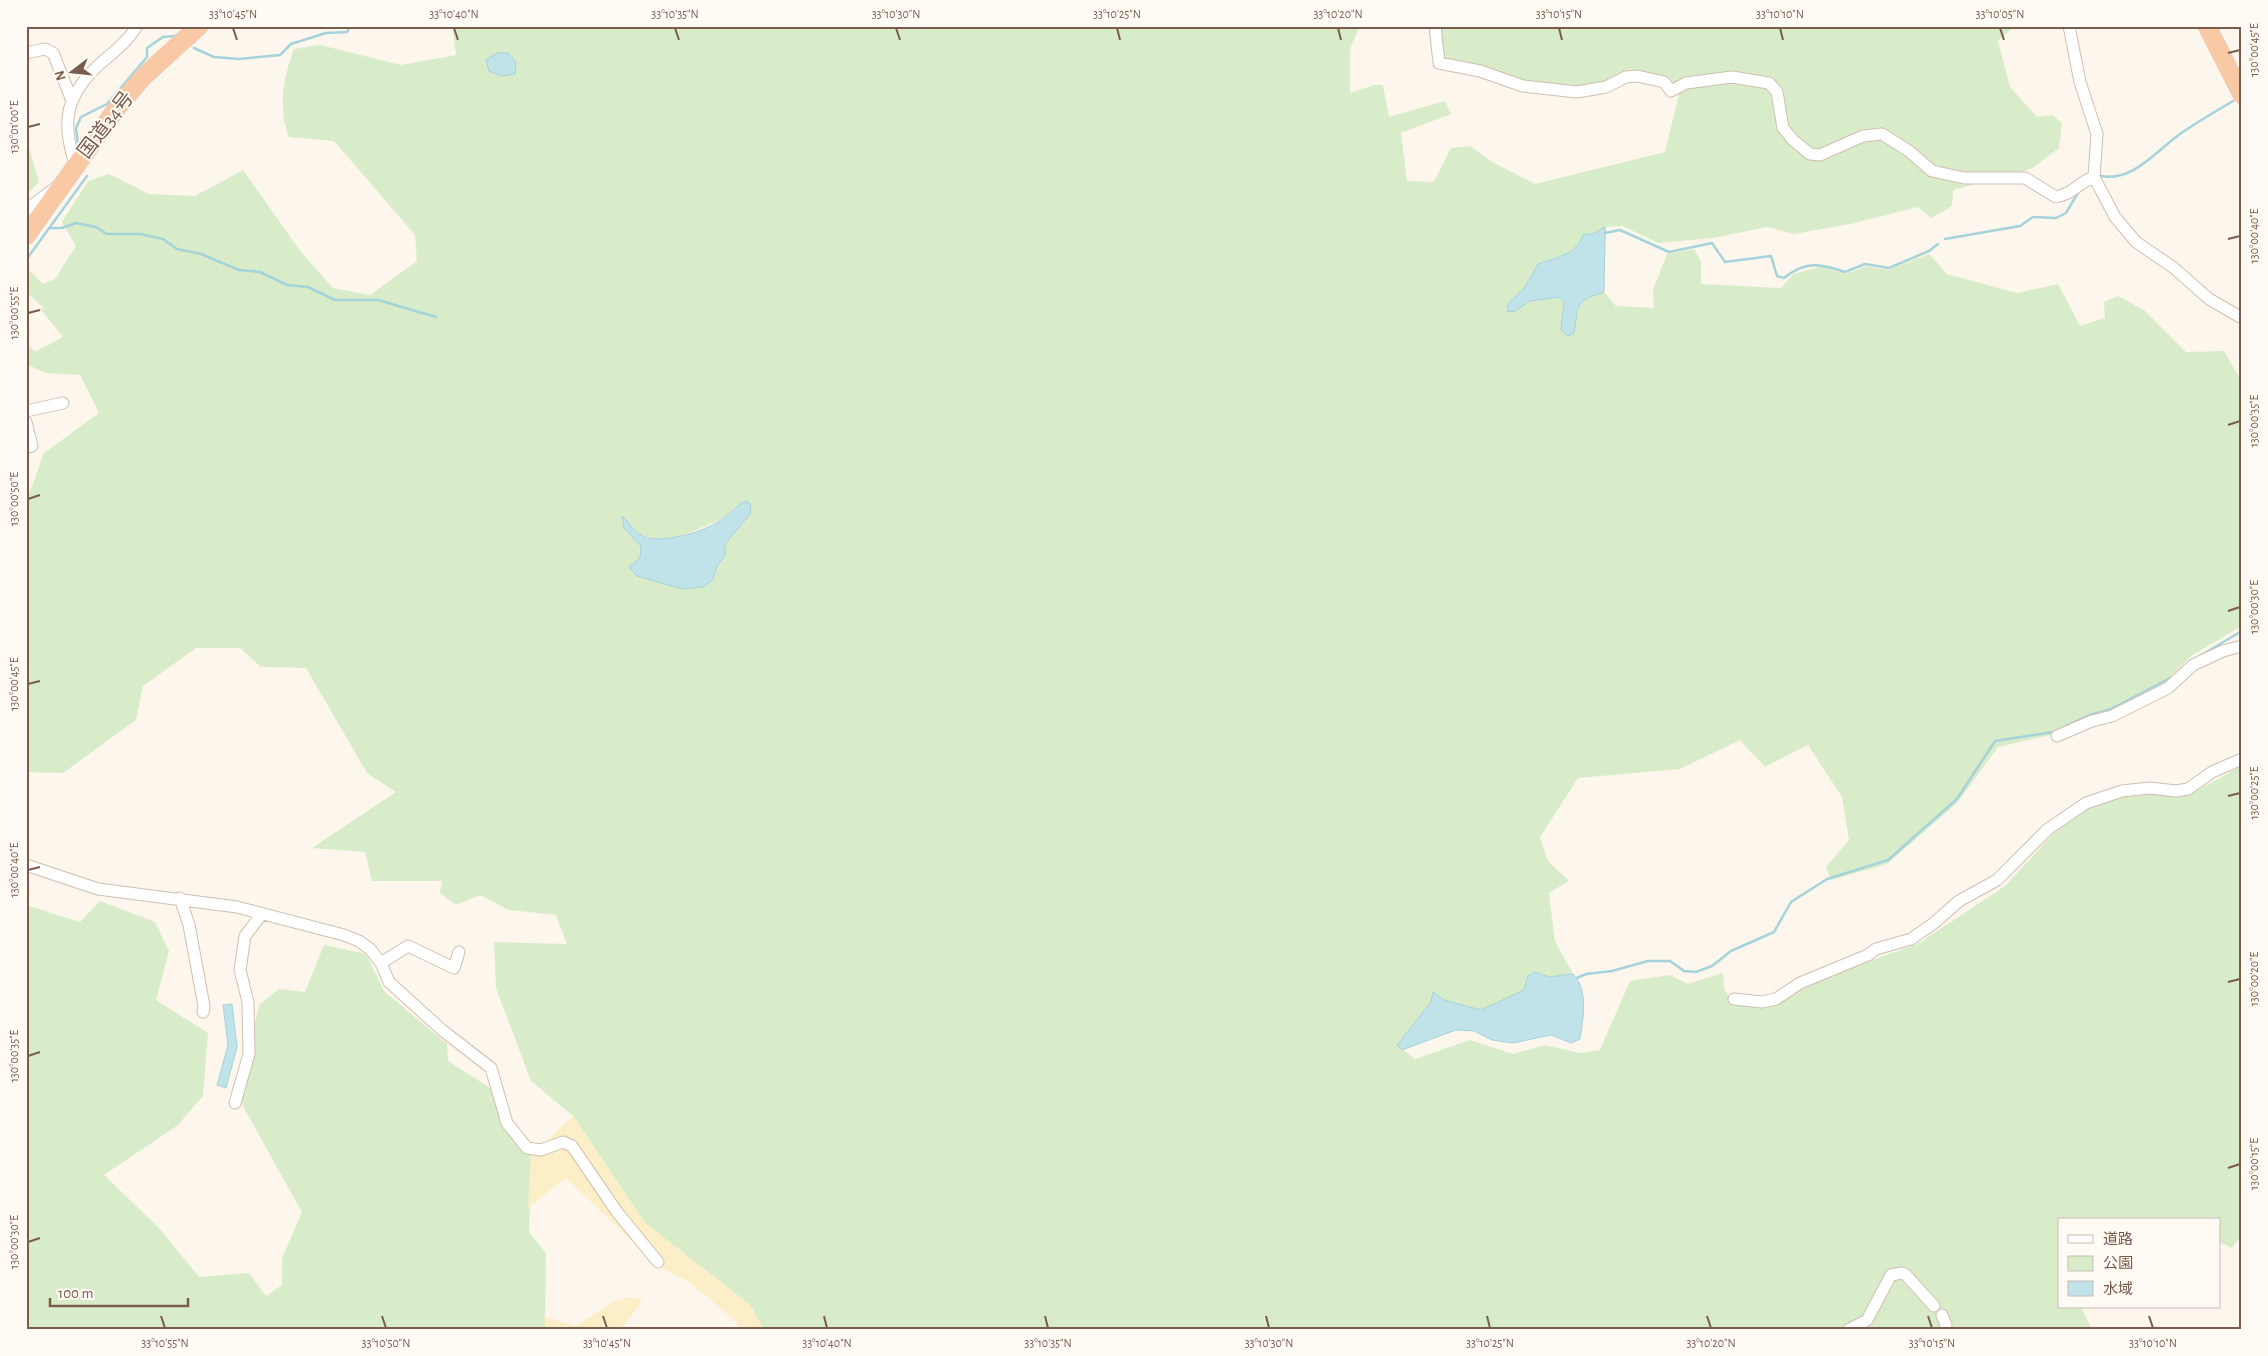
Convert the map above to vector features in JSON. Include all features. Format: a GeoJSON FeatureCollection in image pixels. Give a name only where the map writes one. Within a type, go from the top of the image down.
{"type":"FeatureCollection","features":[{"type":"Feature","properties":{"kind":"highway","name":"国道34号"},"geometry":{"type":"LineString","coordinates":[[26,236],[142,78],[199,26]]}},
{"type":"Feature","properties":{"kind":"highway"},"geometry":{"type":"LineString","coordinates":[[2207,26],[2242,95]]}},
{"type":"Feature","properties":{"kind":"street"},"geometry":{"type":"LineString","coordinates":[[76,166],[68,133],[72,98],[86,78],[121,47],[137,26]]}},
{"type":"Feature","properties":{"kind":"street"},"geometry":{"type":"LineString","coordinates":[[1435,26],[1439,63],[1480,71],[1523,86],[1577,92],[1592,91],[1606,87],[1626,77],[1637,76],[1664,82],[1671,91],[1686,83],[1732,77],[1769,83],[1778,92],[1783,128],[1792,140],[1810,154],[1820,155],[1863,136],[1882,134],[1910,151],[1932,171],[1964,178],[2025,178],[2056,197],[2070,194],[2084,180],[2094,177]]}},
{"type":"Feature","properties":{"kind":"street"},"geometry":{"type":"LineString","coordinates":[[2069,26],[2080,82],[2097,134],[2098,149],[2094,177],[2115,217],[2136,242],[2174,268],[2209,299],[2242,318]]}},
{"type":"Feature","properties":{"kind":"street"},"geometry":{"type":"LineString","coordinates":[[26,53],[45,49],[53,53],[72,98]]}},
{"type":"Feature","properties":{"kind":"street"},"geometry":{"type":"LineString","coordinates":[[26,210],[45,194],[65,181]]}},
{"type":"Feature","properties":{"kind":"street"},"geometry":{"type":"LineString","coordinates":[[26,412],[63,403]]}},
{"type":"Feature","properties":{"kind":"street"},"geometry":{"type":"LineString","coordinates":[[26,422],[32,446],[26,447]]}},
{"type":"Feature","properties":{"kind":"street"},"geometry":{"type":"LineString","coordinates":[[2057,736],[2092,720],[2112,716],[2168,688],[2193,665],[2223,651],[2242,646]]}},
{"type":"Feature","properties":{"kind":"street"},"geometry":{"type":"LineString","coordinates":[[1734,999],[1762,1002],[1776,999],[1800,983],[1868,955],[1876,949],[1911,939],[1934,923],[1959,901],[1997,880],[2048,829],[2086,803],[2122,791],[2150,788],[2176,791],[2188,788],[2212,772],[2242,759]]}},
{"type":"Feature","properties":{"kind":"street"},"geometry":{"type":"LineString","coordinates":[[26,865],[98,890],[180,898],[237,907],[344,935],[359,941],[370,949],[381,963],[389,982],[442,1030],[491,1068],[507,1124],[527,1148],[542,1150],[563,1142],[572,1146],[617,1212],[658,1262]]}},
{"type":"Feature","properties":{"kind":"street"},"geometry":{"type":"LineString","coordinates":[[180,898],[189,925],[204,1006],[203,1012]]}},
{"type":"Feature","properties":{"kind":"street"},"geometry":{"type":"LineString","coordinates":[[234,1103],[249,1054],[248,1002],[240,970],[245,936],[262,914]]}},
{"type":"Feature","properties":{"kind":"street"},"geometry":{"type":"LineString","coordinates":[[381,963],[408,946],[454,968],[459,952]]}},
{"type":"Feature","properties":{"kind":"street"},"geometry":{"type":"LineString","coordinates":[[1848,1330],[1867,1320],[1891,1275],[1896,1273],[1906,1275],[1934,1306]]}},
{"type":"Feature","properties":{"kind":"street"},"geometry":{"type":"LineString","coordinates":[[1942,1315],[1946,1325],[1945,1330]]}},
{"type":"Feature","properties":{"kind":"green space"},"geometry":{"type":"Polygon","coordinates":[[[461,26],[614,26],[622,29],[625,26],[1360,26],[1350,49],[1350,93],[1374,85],[1383,85],[1389,117],[1445,101],[1451,114],[1401,133],[1407,181],[1434,182],[1451,148],[1470,146],[1494,163],[1535,184],[1665,152],[1679,94],[1669,77],[1630,69],[1593,87],[1526,82],[1435,56],[1431,26],[2015,26],[1998,41],[2010,87],[2037,117],[2052,115],[2062,123],[2059,148],[2031,169],[1953,190],[1952,206],[1931,218],[1918,207],[1850,224],[1794,234],[1767,227],[1713,238],[1659,243],[1622,226],[1606,227],[1604,292],[1616,306],[1654,308],[1653,290],[1667,254],[1694,249],[1701,262],[1701,284],[1781,288],[1793,274],[1823,266],[1846,274],[1866,266],[1888,270],[1929,254],[1947,274],[2017,293],[2058,284],[2080,326],[2105,318],[2104,302],[2118,296],[2144,310],[2186,352],[2224,351],[2242,382],[2242,626],[2191,656],[2163,684],[2111,712],[2091,717],[2051,735],[1998,747],[1957,803],[1887,864],[1831,880],[1826,867],[1849,840],[1842,797],[1808,745],[1765,767],[1740,740],[1680,769],[1578,778],[1540,837],[1548,861],[1569,881],[1549,893],[1555,941],[1573,974],[1549,977],[1535,972],[1528,976],[1524,990],[1481,1010],[1444,1000],[1431,1002],[1397,1045],[1415,1059],[1470,1040],[1513,1054],[1545,1045],[1580,1053],[1600,1050],[1630,981],[1670,975],[1688,984],[1723,973],[1724,989],[1735,1006],[1770,1006],[1819,980],[1919,943],[2005,886],[2054,833],[2089,808],[2121,796],[2151,793],[2186,796],[2242,766],[2242,1235],[2232,1248],[2220,1242],[2220,1218],[2058,1218],[2058,1308],[2083,1308],[2092,1330],[764,1330],[750,1305],[645,1223],[573,1116],[531,1081],[496,988],[494,942],[567,944],[556,915],[509,910],[480,895],[456,905],[440,893],[442,881],[372,881],[365,852],[312,848],[396,792],[367,773],[306,668],[261,667],[240,648],[196,648],[143,686],[136,720],[63,773],[26,772],[26,502],[44,453],[99,413],[80,375],[46,373],[26,364],[26,342],[35,352],[63,337],[39,307],[46,310],[26,292],[28,269],[43,284],[55,279],[76,246],[62,222],[88,181],[109,174],[149,194],[195,196],[243,170],[301,252],[333,288],[370,295],[417,261],[415,235],[334,141],[289,137],[284,115],[283,93],[290,60],[294,49],[320,45],[401,65],[456,55],[453,32],[461,26]],[[738,504],[724,518],[677,538],[661,539],[641,535],[622,518],[624,528],[641,546],[640,558],[713,580],[717,566],[725,556],[725,544],[751,513],[738,504]]]}},
{"type":"Feature","properties":{"kind":"green space"},"geometry":{"type":"Polygon","coordinates":[[[26,137],[39,182],[26,196],[26,137]]]}},
{"type":"Feature","properties":{"kind":"green space"},"geometry":{"type":"Polygon","coordinates":[[[100,901],[155,922],[169,951],[156,1000],[208,1033],[203,1096],[178,1125],[104,1175],[160,1229],[199,1277],[249,1273],[266,1296],[282,1285],[282,1258],[302,1212],[239,1099],[259,1005],[279,989],[305,992],[324,945],[366,954],[384,991],[447,1044],[448,1061],[495,1091],[505,1131],[531,1156],[529,1232],[546,1253],[545,1330],[26,1330],[26,905],[80,922],[100,901]]]}},
{"type":"Feature","properties":{"kind":"sand"},"geometry":{"type":"Polygon","coordinates":[[[573,1116],[645,1223],[750,1305],[764,1330],[742,1330],[731,1317],[689,1282],[657,1265],[566,1178],[528,1208],[531,1156],[573,1116]]]}},
{"type":"Feature","properties":{"kind":"sand"},"geometry":{"type":"Polygon","coordinates":[[[630,1297],[642,1301],[621,1330],[545,1330],[544,1317],[575,1326],[615,1301],[630,1297]]]}},
{"type":"Feature","properties":{"kind":"water"},"geometry":{"type":"Polygon","coordinates":[[[497,53],[508,53],[516,62],[515,74],[501,76],[489,71],[486,60],[497,53]]]}},
{"type":"Feature","properties":{"kind":"water"},"geometry":{"type":"Polygon","coordinates":[[[1605,227],[1604,292],[1587,298],[1580,305],[1574,333],[1568,336],[1561,330],[1564,302],[1559,297],[1530,301],[1515,311],[1508,312],[1508,304],[1525,287],[1538,264],[1571,251],[1581,241],[1583,234],[1593,234],[1605,227]]]}},
{"type":"Feature","properties":{"kind":"water"},"geometry":{"type":"Polygon","coordinates":[[[746,501],[750,504],[751,513],[725,544],[725,556],[717,566],[713,580],[703,587],[682,589],[637,576],[629,567],[640,558],[641,546],[624,528],[622,516],[641,535],[660,539],[672,538],[708,527],[746,501]]]}},
{"type":"Feature","properties":{"kind":"water"},"geometry":{"type":"Polygon","coordinates":[[[1535,972],[1549,977],[1573,974],[1578,981],[1584,1005],[1580,1039],[1571,1043],[1551,1035],[1513,1043],[1492,1040],[1474,1031],[1456,1030],[1402,1050],[1397,1045],[1431,1002],[1433,992],[1444,1000],[1481,1010],[1524,990],[1528,976],[1535,972]]]}},
{"type":"Feature","properties":{"kind":"water"},"geometry":{"type":"Polygon","coordinates":[[[232,1004],[237,1047],[226,1088],[217,1085],[228,1045],[223,1005],[232,1004]]]}},
{"type":"Feature","properties":{"kind":"waterway"},"geometry":{"type":"LineString","coordinates":[[194,48],[214,57],[239,59],[280,55],[291,44],[326,33],[347,32],[350,26]]}},
{"type":"Feature","properties":{"kind":"waterway"},"geometry":{"type":"LineString","coordinates":[[78,145],[76,128],[81,117],[107,104],[147,57],[147,48],[163,37],[175,36]]}},
{"type":"Feature","properties":{"kind":"waterway"},"geometry":{"type":"LineString","coordinates":[[2101,176],[2113,177],[2134,170],[2180,134],[2233,101]]}},
{"type":"Feature","properties":{"kind":"waterway"},"geometry":{"type":"LineString","coordinates":[[26,260],[87,176]]}},
{"type":"Feature","properties":{"kind":"waterway"},"geometry":{"type":"LineString","coordinates":[[1945,239],[2020,226],[2033,217],[2056,218],[2066,213],[2079,191]]}},
{"type":"Feature","properties":{"kind":"waterway"},"geometry":{"type":"LineString","coordinates":[[49,228],[62,228],[76,223],[96,227],[107,234],[140,234],[163,239],[177,249],[201,254],[239,270],[260,272],[287,285],[308,287],[335,300],[378,300],[436,317]]}},
{"type":"Feature","properties":{"kind":"waterway"},"geometry":{"type":"LineString","coordinates":[[1605,233],[1620,230],[1669,252],[1712,243],[1725,262],[1771,256],[1777,276],[1784,278],[1792,272],[1813,265],[1821,265],[1845,272],[1865,264],[1889,268],[1929,251],[1938,244]]}},
{"type":"Feature","properties":{"kind":"waterway"},"geometry":{"type":"LineString","coordinates":[[2198,657],[2242,631]]}},
{"type":"Feature","properties":{"kind":"waterway"},"geometry":{"type":"LineString","coordinates":[[2066,726],[2090,715],[2111,709],[2174,676]]}},
{"type":"Feature","properties":{"kind":"waterway"},"geometry":{"type":"LineString","coordinates":[[1577,978],[1586,974],[1612,971],[1648,961],[1670,961],[1684,971],[1696,972],[1712,966],[1731,951],[1774,932],[1791,902],[1827,879],[1888,860],[1957,799],[1995,741],[2054,732]]}}]}
